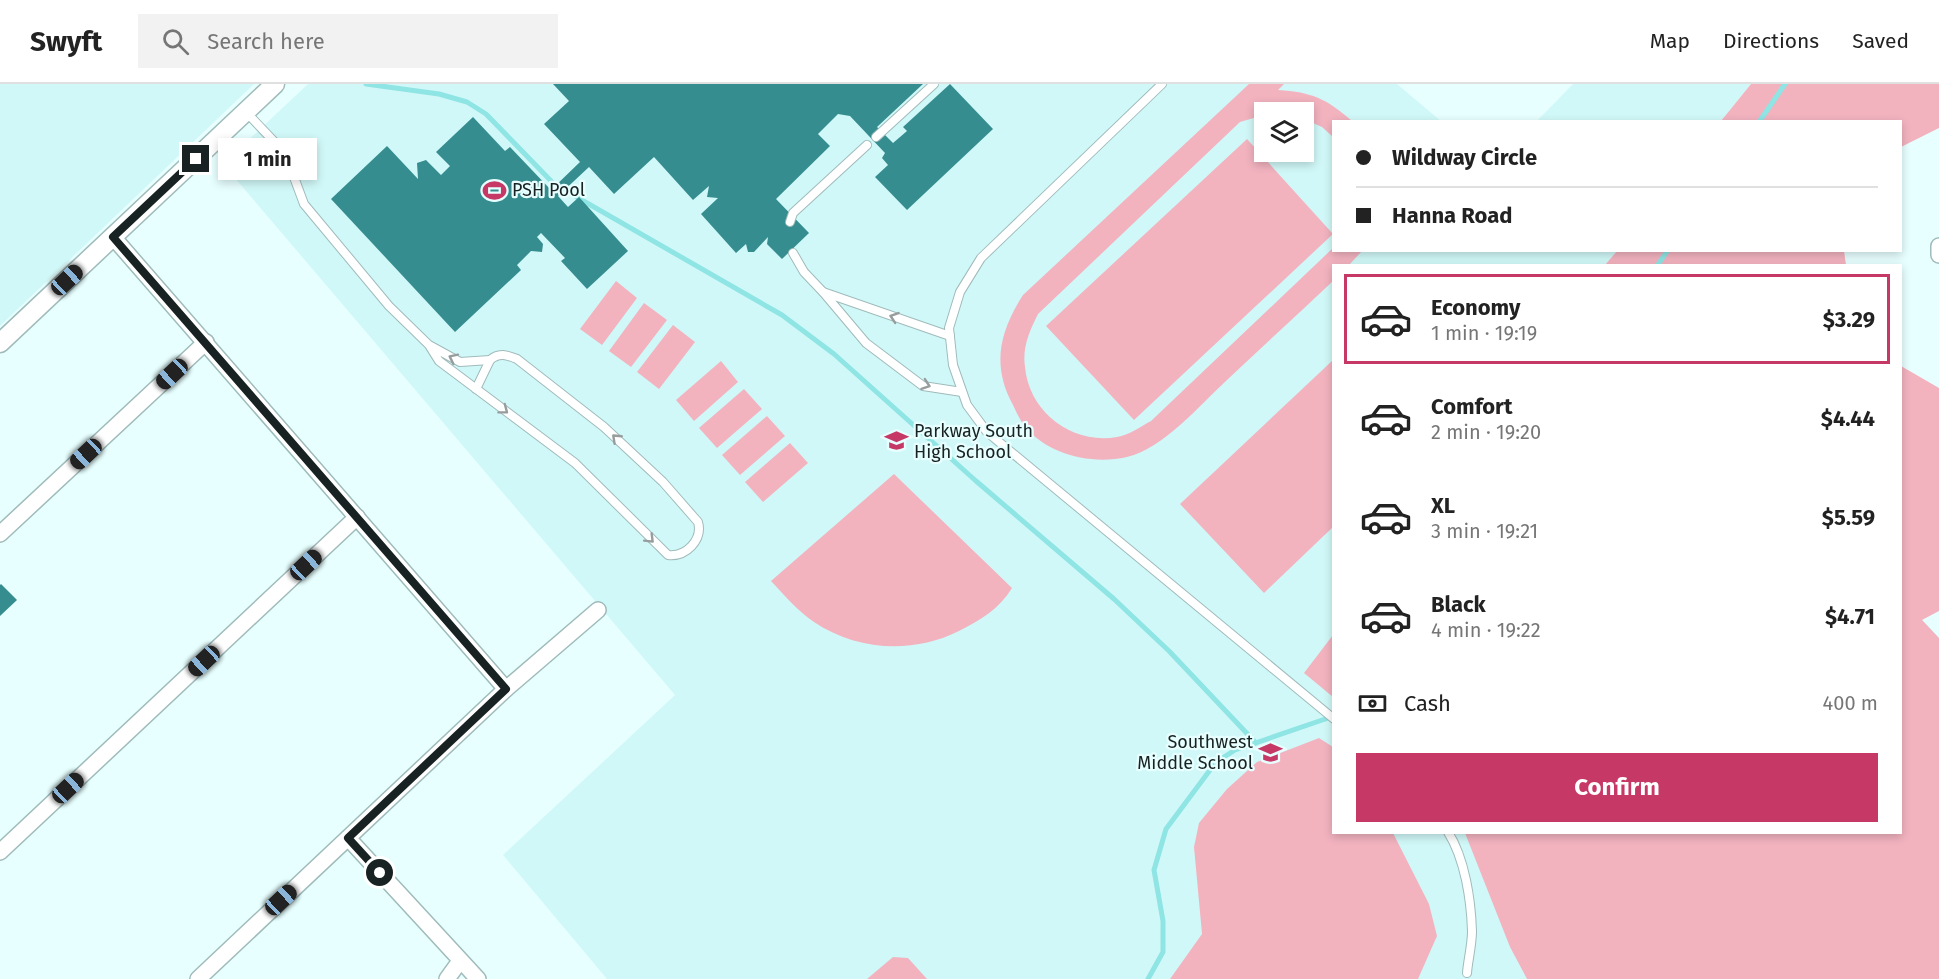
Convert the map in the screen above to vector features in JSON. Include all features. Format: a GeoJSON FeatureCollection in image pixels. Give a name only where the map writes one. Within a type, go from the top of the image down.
{"type":"FeatureCollection","features":[{"type":"Feature","properties":{"kind":"street"},"geometry":{"type":"LineString","coordinates":[[2,337],[113,237],[275,84]]}},
{"type":"Feature","properties":{"kind":"street"},"geometry":{"type":"LineString","coordinates":[[113,237],[506,689]]}},
{"type":"Feature","properties":{"kind":"street"},"geometry":{"type":"LineString","coordinates":[[1939,246],[1939,255]]}},
{"type":"Feature","properties":{"kind":"street"},"geometry":{"type":"LineString","coordinates":[[0,534],[206,342]]}},
{"type":"Feature","properties":{"kind":"street"},"geometry":{"type":"LineString","coordinates":[[0,852],[357,517]]}},
{"type":"Feature","properties":{"kind":"street"},"geometry":{"type":"LineString","coordinates":[[198,979],[506,689],[598,610]]}},
{"type":"Feature","properties":{"kind":"street"},"geometry":{"type":"LineString","coordinates":[[348,838],[478,979]]}},
{"type":"Feature","properties":{"kind":"street"},"geometry":{"type":"LineString","coordinates":[[447,979],[460,961]]}},
{"type":"Feature","properties":{"kind":"lane"},"geometry":{"type":"LineString","coordinates":[[876,137],[934,84]]}},
{"type":"Feature","properties":{"kind":"lane"},"geometry":{"type":"LineString","coordinates":[[1162,84],[981,258],[960,292],[948,328],[953,365],[967,405],[987,432],[1332,717]]}},
{"type":"Feature","properties":{"kind":"lane"},"geometry":{"type":"LineString","coordinates":[[246,112],[285,153],[304,204],[389,306],[429,345],[439,362],[575,463],[668,555],[675,556],[691,547],[700,530],[698,522],[663,482],[604,427],[517,359],[504,354],[495,355],[490,360],[476,389]]}},
{"type":"Feature","properties":{"kind":"lane"},"geometry":{"type":"LineString","coordinates":[[790,222],[793,213],[867,145]]}},
{"type":"Feature","properties":{"kind":"lane"},"geometry":{"type":"LineString","coordinates":[[793,253],[804,272],[866,343],[923,386],[962,392]]}},
{"type":"Feature","properties":{"kind":"lane"},"geometry":{"type":"LineString","coordinates":[[823,292],[950,336]]}},
{"type":"Feature","properties":{"kind":"lane"},"geometry":{"type":"LineString","coordinates":[[429,345],[460,362],[490,360]]}},
{"type":"Feature","properties":{"kind":"lane"},"geometry":{"type":"LineString","coordinates":[[1449,834],[1466,880],[1472,933],[1467,973]]}},
{"type":"Feature","properties":{"kind":"shaded area"},"geometry":{"type":"Polygon","coordinates":[[[0,84],[254,84],[0,326],[0,84]]]}},
{"type":"Feature","properties":{"kind":"shaded area","name":"Parkway South High School"},"geometry":{"type":"Polygon","coordinates":[[[308,84],[1397,84],[1440,120],[1332,120],[1332,252],[1616,252],[1606,264],[1332,264],[1332,834],[1902,834],[1902,597],[1939,638],[1939,979],[607,979],[503,855],[675,695],[223,164],[308,84]]]}},
{"type":"Feature","properties":{"kind":"shaded area"},"geometry":{"type":"Polygon","coordinates":[[[1249,84],[1284,84],[1278,90],[1318,98],[1335,107],[1351,120],[1332,120],[1332,136],[1314,123],[1314,102],[1254,102],[1254,118],[1240,122],[1038,314],[1025,353],[1028,383],[1035,398],[1044,411],[1069,430],[1084,436],[1117,437],[1130,433],[1151,421],[1332,249],[1332,252],[1361,252],[1350,264],[1332,264],[1332,282],[1181,425],[1154,445],[1127,457],[1099,460],[1057,450],[1034,435],[1021,420],[1006,390],[1002,376],[1001,348],[1015,308],[1023,295],[1249,84]]]}},
{"type":"Feature","properties":{"kind":"shaded area"},"geometry":{"type":"Polygon","coordinates":[[[1573,84],[1751,84],[1722,120],[1538,120],[1573,84]]]}},
{"type":"Feature","properties":{"kind":"shaded area"},"geometry":{"type":"Polygon","coordinates":[[[1751,84],[1939,84],[1939,128],[1902,146],[1902,120],[1722,120],[1751,84]]]}},
{"type":"Feature","properties":{"kind":"shaded area"},"geometry":{"type":"Polygon","coordinates":[[[1247,139],[1254,147],[1254,162],[1268,162],[1332,235],[1134,420],[1046,326],[1247,139]]]}},
{"type":"Feature","properties":{"kind":"shaded area"},"geometry":{"type":"Polygon","coordinates":[[[1616,252],[1844,252],[1846,264],[1606,264],[1616,252]]]}},
{"type":"Feature","properties":{"kind":"shaded area"},"geometry":{"type":"Polygon","coordinates":[[[616,281],[637,298],[602,345],[580,329],[616,281]]]}},
{"type":"Feature","properties":{"kind":"shaded area"},"geometry":{"type":"Polygon","coordinates":[[[644,303],[667,320],[631,367],[609,351],[644,303]]]}},
{"type":"Feature","properties":{"kind":"shaded area"},"geometry":{"type":"Polygon","coordinates":[[[673,325],[695,342],[659,389],[637,372],[673,325]]]}},
{"type":"Feature","properties":{"kind":"shaded area"},"geometry":{"type":"Polygon","coordinates":[[[721,361],[738,382],[694,421],[676,400],[721,361]]]}},
{"type":"Feature","properties":{"kind":"shaded area"},"geometry":{"type":"Polygon","coordinates":[[[1332,361],[1332,528],[1264,593],[1180,504],[1332,361]]]}},
{"type":"Feature","properties":{"kind":"shaded area"},"geometry":{"type":"Polygon","coordinates":[[[1902,367],[1939,388],[1939,611],[1922,620],[1939,638],[1939,979],[1527,979],[1510,947],[1465,834],[1902,834],[1902,367]]]}},
{"type":"Feature","properties":{"kind":"shaded area"},"geometry":{"type":"Polygon","coordinates":[[[744,389],[762,409],[717,448],[699,428],[744,389]]]}},
{"type":"Feature","properties":{"kind":"shaded area"},"geometry":{"type":"Polygon","coordinates":[[[767,416],[785,436],[740,475],[722,455],[767,416]]]}},
{"type":"Feature","properties":{"kind":"shaded area"},"geometry":{"type":"Polygon","coordinates":[[[790,443],[808,463],[763,502],[745,482],[790,443]]]}},
{"type":"Feature","properties":{"kind":"shaded area"},"geometry":{"type":"Polygon","coordinates":[[[894,474],[1012,588],[1001,602],[975,623],[941,638],[904,646],[867,644],[831,632],[802,613],[771,581],[894,474]]]}},
{"type":"Feature","properties":{"kind":"shaded area"},"geometry":{"type":"Polygon","coordinates":[[[1332,636],[1332,696],[1304,673],[1332,636]]]}},
{"type":"Feature","properties":{"kind":"shaded area"},"geometry":{"type":"Polygon","coordinates":[[[1319,738],[1332,746],[1332,834],[1394,834],[1429,904],[1437,936],[1418,979],[1170,979],[1202,934],[1194,847],[1199,823],[1227,789],[1257,762],[1319,738]]]}},
{"type":"Feature","properties":{"kind":"shaded area"},"geometry":{"type":"Polygon","coordinates":[[[893,957],[908,958],[927,979],[867,979],[893,957]]]}},
{"type":"Feature","properties":{"kind":"building"},"geometry":{"type":"Polygon","coordinates":[[[553,84],[923,84],[877,127],[893,143],[907,131],[903,127],[950,84],[993,129],[907,210],[875,177],[888,165],[882,158],[885,153],[850,116],[838,114],[818,134],[830,146],[776,199],[809,233],[782,259],[767,244],[768,237],[754,252],[748,252],[746,244],[736,253],[701,214],[718,198],[707,197],[709,186],[693,200],[654,157],[614,194],[589,167],[558,196],[568,207],[579,197],[628,251],[587,289],[561,261],[565,258],[541,233],[537,237],[543,244],[542,252],[531,251],[517,265],[521,270],[455,332],[331,199],[387,146],[418,179],[417,163],[426,160],[441,175],[450,166],[436,152],[473,117],[505,151],[510,147],[551,190],[580,162],[544,124],[569,101],[553,84]]]}},
{"type":"Feature","properties":{"kind":"building"},"geometry":{"type":"Polygon","coordinates":[[[0,585],[17,600],[0,616],[0,585]]]}},
{"type":"Feature","properties":{"kind":"waterway"},"geometry":{"type":"LineString","coordinates":[[366,84],[439,94],[467,102],[486,114],[554,184],[782,315],[834,354],[976,481],[1114,599],[1169,651],[1256,743]]}},
{"type":"Feature","properties":{"kind":"waterway"},"geometry":{"type":"LineString","coordinates":[[1760,120],[1785,84]]}},
{"type":"Feature","properties":{"kind":"waterway"},"geometry":{"type":"LineString","coordinates":[[1658,264],[1667,252]]}},
{"type":"Feature","properties":{"kind":"waterway"},"geometry":{"type":"LineString","coordinates":[[1148,979],[1163,952],[1163,921],[1154,870],[1166,829],[1216,762],[1235,750],[1332,717]]}},
{"type":"Feature","properties":{"kind":"place","name":"PSH Pool"},"geometry":{"type":"Point","coordinates":[494,190]}},
{"type":"Feature","properties":{"kind":"place","name":"Parkway South High School"},"geometry":{"type":"Point","coordinates":[896,441]}},
{"type":"Feature","properties":{"kind":"place","name":"Southwest Middle School"},"geometry":{"type":"Point","coordinates":[1271,752]}},
{"type":"Feature","properties":{"kind":"route"},"geometry":{"type":"LineString","coordinates":[[196,159],[113,237],[506,689],[348,838],[380,873]]}}]}
